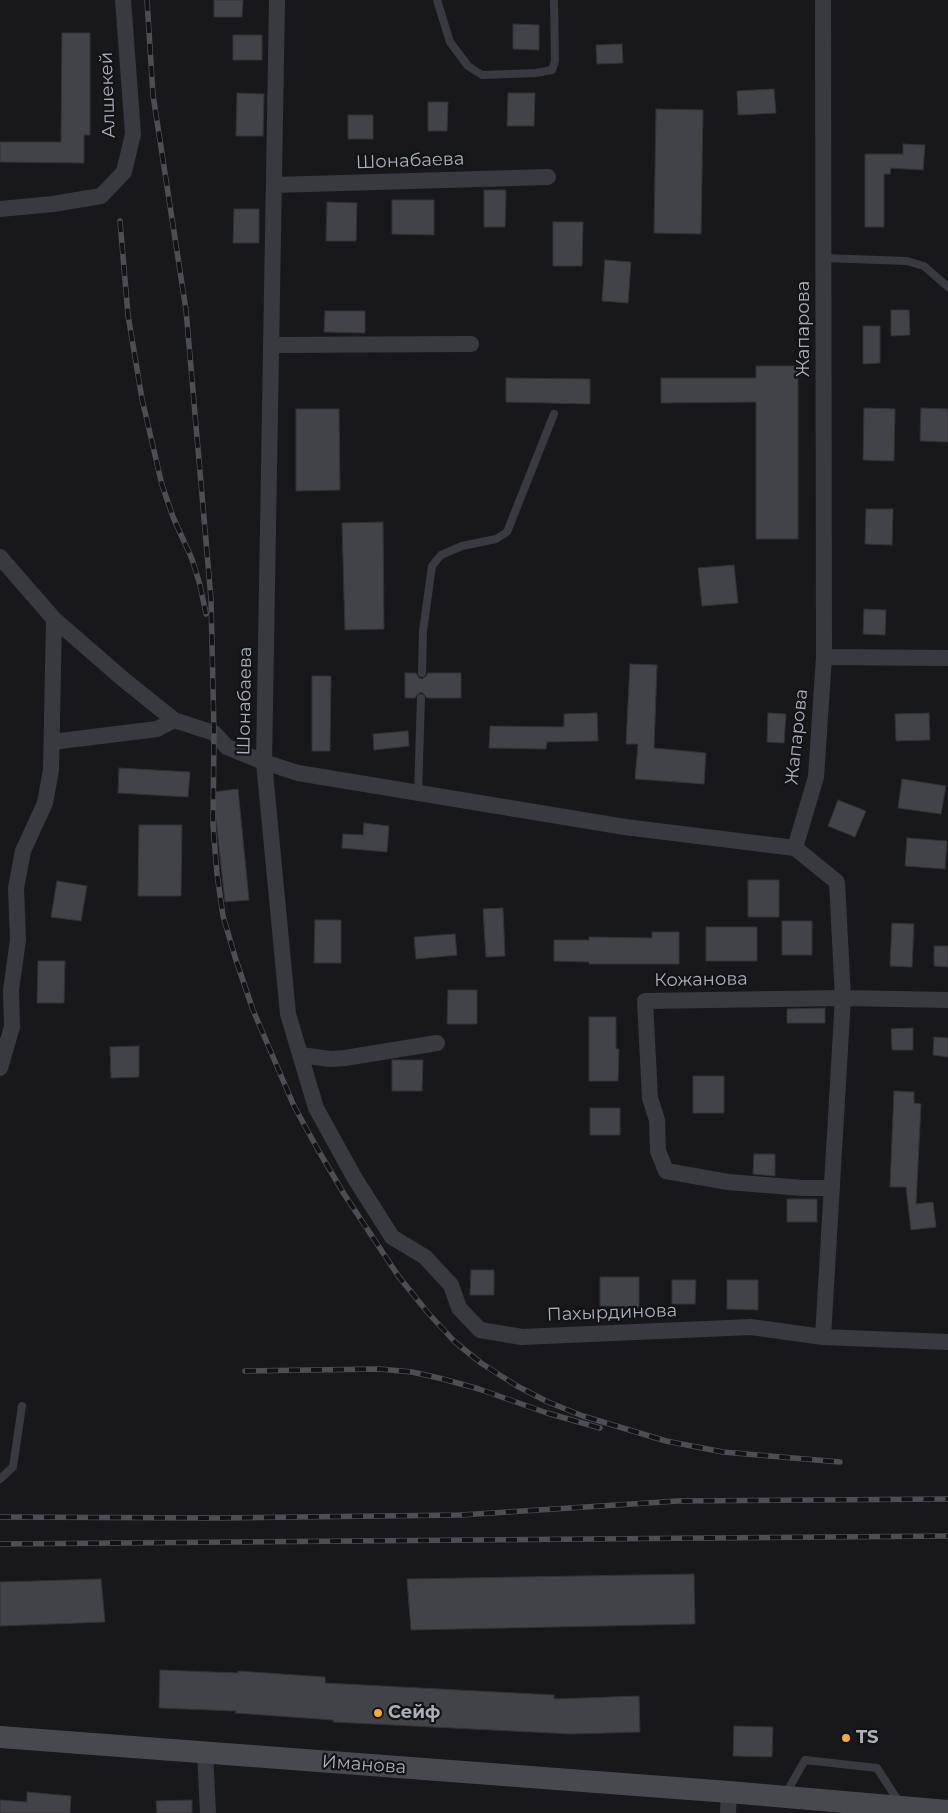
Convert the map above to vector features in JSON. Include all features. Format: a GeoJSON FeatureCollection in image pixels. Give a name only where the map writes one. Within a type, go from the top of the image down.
{"type":"FeatureCollection","features":[{"type":"Feature","properties":{"kind":"main road","name":"Иманова"},"geometry":{"type":"LineString","coordinates":[[0,1737],[205,1753],[728,1802],[784,1796],[948,1811]]}},
{"type":"Feature","properties":{"kind":"street","name":"Алшекей"},"geometry":{"type":"LineString","coordinates":[[0,209],[53,204],[101,196],[124,172],[133,134],[123,0]]}},
{"type":"Feature","properties":{"kind":"street","name":"Шонабаева"},"geometry":{"type":"LineString","coordinates":[[277,0],[264,762],[288,1014],[316,1108],[354,1177]]}},
{"type":"Feature","properties":{"kind":"street","name":"Жапарова"},"geometry":{"type":"LineString","coordinates":[[795,848],[816,777],[824,657],[823,0]]}},
{"type":"Feature","properties":{"kind":"street","name":"Шонабаева"},"geometry":{"type":"LineString","coordinates":[[274,185],[548,177]]}},
{"type":"Feature","properties":{"kind":"street"},"geometry":{"type":"LineString","coordinates":[[271,345],[471,344]]}},
{"type":"Feature","properties":{"kind":"street"},"geometry":{"type":"LineString","coordinates":[[0,557],[54,619],[174,720],[214,733],[227,747],[264,762],[298,773],[625,827],[795,848],[837,882],[843,998],[823,1337]]}},
{"type":"Feature","properties":{"kind":"street"},"geometry":{"type":"LineString","coordinates":[[0,1068],[12,1027],[11,990],[18,940],[16,888],[23,851],[45,803],[51,770],[54,619]]}},
{"type":"Feature","properties":{"kind":"street"},"geometry":{"type":"LineString","coordinates":[[824,657],[948,658]]}},
{"type":"Feature","properties":{"kind":"street"},"geometry":{"type":"LineString","coordinates":[[52,742],[157,730],[174,720]]}},
{"type":"Feature","properties":{"kind":"street","name":"Кожанова"},"geometry":{"type":"LineString","coordinates":[[832,1188],[803,1188],[728,1182],[666,1171],[658,1151],[657,1120],[650,1098],[645,1001],[843,998],[948,1000]]}},
{"type":"Feature","properties":{"kind":"street"},"geometry":{"type":"LineString","coordinates":[[300,1055],[331,1059],[345,1058],[437,1043]]}},
{"type":"Feature","properties":{"kind":"street","name":"Пахырдинова"},"geometry":{"type":"LineString","coordinates":[[354,1177],[392,1237],[425,1257],[451,1285],[459,1308],[480,1330],[522,1336],[751,1327],[823,1337],[948,1342]]}},
{"type":"Feature","properties":{"kind":"street"},"geometry":{"type":"LineString","coordinates":[[205,1753],[208,1813]]}},
{"type":"Feature","properties":{"kind":"lane"},"geometry":{"type":"LineString","coordinates":[[437,0],[450,42],[468,66],[482,75],[536,73],[552,70],[555,61],[554,0]]}},
{"type":"Feature","properties":{"kind":"lane"},"geometry":{"type":"LineString","coordinates":[[824,258],[907,261],[924,266],[948,287]]}},
{"type":"Feature","properties":{"kind":"lane"},"geometry":{"type":"LineString","coordinates":[[422,672],[423,631],[432,566],[441,555],[462,546],[496,539],[507,532],[554,414]]}},
{"type":"Feature","properties":{"kind":"lane"},"geometry":{"type":"LineString","coordinates":[[418,792],[421,698]]}},
{"type":"Feature","properties":{"kind":"lane"},"geometry":{"type":"LineString","coordinates":[[0,1479],[13,1467],[22,1406]]}},
{"type":"Feature","properties":{"kind":"lane"},"geometry":{"type":"LineString","coordinates":[[784,1796],[805,1760],[877,1768],[902,1806]]}},
{"type":"Feature","properties":{"kind":"building"},"geometry":{"type":"Polygon","coordinates":[[[214,0],[243,0],[242,17],[214,17],[214,0]]]}},
{"type":"Feature","properties":{"kind":"building"},"geometry":{"type":"Polygon","coordinates":[[[513,24],[539,25],[539,50],[513,49],[513,24]]]}},
{"type":"Feature","properties":{"kind":"building"},"geometry":{"type":"Polygon","coordinates":[[[62,33],[90,33],[90,135],[84,135],[84,163],[0,162],[0,142],[61,142],[62,33]]]}},
{"type":"Feature","properties":{"kind":"building"},"geometry":{"type":"Polygon","coordinates":[[[233,35],[262,35],[262,60],[233,60],[233,35]]]}},
{"type":"Feature","properties":{"kind":"building"},"geometry":{"type":"Polygon","coordinates":[[[622,44],[623,63],[597,64],[596,45],[622,44]]]}},
{"type":"Feature","properties":{"kind":"building"},"geometry":{"type":"Polygon","coordinates":[[[774,89],[776,113],[738,115],[737,91],[774,89]]]}},
{"type":"Feature","properties":{"kind":"building"},"geometry":{"type":"Polygon","coordinates":[[[237,93],[264,94],[263,136],[236,136],[237,93]]]}},
{"type":"Feature","properties":{"kind":"building"},"geometry":{"type":"Polygon","coordinates":[[[508,93],[535,93],[534,126],[507,126],[508,93]]]}},
{"type":"Feature","properties":{"kind":"building"},"geometry":{"type":"Polygon","coordinates":[[[428,102],[448,102],[447,131],[428,131],[428,102]]]}},
{"type":"Feature","properties":{"kind":"building"},"geometry":{"type":"Polygon","coordinates":[[[656,109],[703,110],[701,234],[654,233],[656,109]]]}},
{"type":"Feature","properties":{"kind":"building"},"geometry":{"type":"Polygon","coordinates":[[[348,115],[373,115],[373,139],[348,139],[348,115]]]}},
{"type":"Feature","properties":{"kind":"building"},"geometry":{"type":"Polygon","coordinates":[[[903,144],[925,145],[923,170],[891,168],[890,174],[884,174],[884,227],[865,227],[865,154],[903,154],[903,144]]]}},
{"type":"Feature","properties":{"kind":"building"},"geometry":{"type":"Polygon","coordinates":[[[484,190],[506,190],[505,227],[484,227],[484,190]]]}},
{"type":"Feature","properties":{"kind":"building"},"geometry":{"type":"Polygon","coordinates":[[[392,200],[434,200],[434,235],[392,234],[392,200]]]}},
{"type":"Feature","properties":{"kind":"building"},"geometry":{"type":"Polygon","coordinates":[[[327,202],[357,203],[356,241],[326,241],[327,202]]]}},
{"type":"Feature","properties":{"kind":"building"},"geometry":{"type":"Polygon","coordinates":[[[234,209],[259,209],[259,243],[233,243],[234,209]]]}},
{"type":"Feature","properties":{"kind":"building"},"geometry":{"type":"Polygon","coordinates":[[[553,222],[583,222],[582,266],[553,266],[553,222]]]}},
{"type":"Feature","properties":{"kind":"building"},"geometry":{"type":"Polygon","coordinates":[[[605,260],[631,262],[628,303],[602,301],[605,260]]]}},
{"type":"Feature","properties":{"kind":"building"},"geometry":{"type":"Polygon","coordinates":[[[891,310],[909,310],[910,335],[891,336],[891,310]]]}},
{"type":"Feature","properties":{"kind":"building"},"geometry":{"type":"Polygon","coordinates":[[[325,311],[365,311],[365,333],[324,332],[325,311]]]}},
{"type":"Feature","properties":{"kind":"building"},"geometry":{"type":"Polygon","coordinates":[[[863,326],[880,326],[880,363],[863,364],[863,326]]]}},
{"type":"Feature","properties":{"kind":"building"},"geometry":{"type":"Polygon","coordinates":[[[756,366],[798,366],[798,539],[756,539],[756,402],[661,403],[661,378],[756,378],[756,366]]]}},
{"type":"Feature","properties":{"kind":"building"},"geometry":{"type":"Polygon","coordinates":[[[506,378],[590,379],[590,404],[506,402],[506,378]]]}},
{"type":"Feature","properties":{"kind":"building"},"geometry":{"type":"Polygon","coordinates":[[[864,408],[895,409],[894,461],[863,460],[864,408]]]}},
{"type":"Feature","properties":{"kind":"building"},"geometry":{"type":"Polygon","coordinates":[[[921,408],[948,409],[948,442],[920,441],[921,408]]]}},
{"type":"Feature","properties":{"kind":"building"},"geometry":{"type":"Polygon","coordinates":[[[296,409],[339,409],[340,490],[296,491],[296,409]]]}},
{"type":"Feature","properties":{"kind":"building"},"geometry":{"type":"Polygon","coordinates":[[[866,509],[893,509],[892,545],[865,544],[866,509]]]}},
{"type":"Feature","properties":{"kind":"building"},"geometry":{"type":"Polygon","coordinates":[[[383,522],[384,629],[345,630],[342,523],[383,522]]]}},
{"type":"Feature","properties":{"kind":"building"},"geometry":{"type":"Polygon","coordinates":[[[734,565],[738,603],[702,606],[698,568],[734,565]]]}},
{"type":"Feature","properties":{"kind":"building"},"geometry":{"type":"Polygon","coordinates":[[[864,609],[886,610],[885,635],[863,634],[864,609]]]}},
{"type":"Feature","properties":{"kind":"building"},"geometry":{"type":"Polygon","coordinates":[[[630,664],[657,665],[654,748],[706,753],[704,784],[635,779],[638,744],[626,744],[630,664]]]}},
{"type":"Feature","properties":{"kind":"building"},"geometry":{"type":"Polygon","coordinates":[[[405,673],[416,673],[422,679],[428,673],[461,673],[461,698],[427,698],[421,692],[415,698],[405,698],[405,673]]]}},
{"type":"Feature","properties":{"kind":"building"},"geometry":{"type":"Polygon","coordinates":[[[312,676],[331,676],[330,751],[312,751],[312,676]]]}},
{"type":"Feature","properties":{"kind":"building"},"geometry":{"type":"Polygon","coordinates":[[[597,713],[598,741],[547,742],[546,749],[489,748],[490,726],[564,727],[564,714],[597,713]]]}},
{"type":"Feature","properties":{"kind":"building"},"geometry":{"type":"Polygon","coordinates":[[[768,713],[786,714],[784,743],[767,742],[768,713]]]}},
{"type":"Feature","properties":{"kind":"building"},"geometry":{"type":"Polygon","coordinates":[[[929,713],[930,740],[896,741],[895,714],[929,713]]]}},
{"type":"Feature","properties":{"kind":"building"},"geometry":{"type":"Polygon","coordinates":[[[408,731],[409,746],[374,750],[373,734],[408,731]]]}},
{"type":"Feature","properties":{"kind":"building"},"geometry":{"type":"Polygon","coordinates":[[[119,768],[190,772],[188,797],[118,793],[119,768]]]}},
{"type":"Feature","properties":{"kind":"building"},"geometry":{"type":"Polygon","coordinates":[[[902,779],[946,786],[941,814],[898,808],[902,779]]]}},
{"type":"Feature","properties":{"kind":"building"},"geometry":{"type":"Polygon","coordinates":[[[238,789],[249,900],[225,902],[213,792],[238,789]]]}},
{"type":"Feature","properties":{"kind":"building"},"geometry":{"type":"Polygon","coordinates":[[[838,800],[866,811],[855,837],[828,826],[838,800]]]}},
{"type":"Feature","properties":{"kind":"building"},"geometry":{"type":"Polygon","coordinates":[[[364,823],[389,826],[387,852],[342,848],[343,834],[363,835],[364,823]]]}},
{"type":"Feature","properties":{"kind":"building"},"geometry":{"type":"Polygon","coordinates":[[[139,825],[182,825],[181,896],[138,896],[139,825]]]}},
{"type":"Feature","properties":{"kind":"building"},"geometry":{"type":"Polygon","coordinates":[[[907,838],[947,841],[945,869],[905,866],[907,838]]]}},
{"type":"Feature","properties":{"kind":"building"},"geometry":{"type":"Polygon","coordinates":[[[748,880],[779,880],[779,917],[748,917],[748,880]]]}},
{"type":"Feature","properties":{"kind":"building"},"geometry":{"type":"Polygon","coordinates":[[[57,881],[87,886],[81,921],[51,917],[57,881]]]}},
{"type":"Feature","properties":{"kind":"building"},"geometry":{"type":"Polygon","coordinates":[[[503,908],[505,956],[486,957],[483,909],[503,908]]]}},
{"type":"Feature","properties":{"kind":"building"},"geometry":{"type":"Polygon","coordinates":[[[315,920],[341,920],[341,963],[314,963],[315,920]]]}},
{"type":"Feature","properties":{"kind":"building"},"geometry":{"type":"Polygon","coordinates":[[[782,921],[812,921],[812,955],[782,955],[782,921]]]}},
{"type":"Feature","properties":{"kind":"building"},"geometry":{"type":"Polygon","coordinates":[[[892,923],[914,924],[912,967],[890,966],[892,923]]]}},
{"type":"Feature","properties":{"kind":"building"},"geometry":{"type":"Polygon","coordinates":[[[706,927],[757,927],[757,961],[706,961],[706,927]]]}},
{"type":"Feature","properties":{"kind":"building"},"geometry":{"type":"Polygon","coordinates":[[[652,932],[679,932],[679,964],[589,964],[589,962],[554,961],[554,940],[589,940],[589,937],[652,938],[652,932]]]}},
{"type":"Feature","properties":{"kind":"building"},"geometry":{"type":"Polygon","coordinates":[[[455,934],[457,955],[416,959],[414,937],[455,934]]]}},
{"type":"Feature","properties":{"kind":"building"},"geometry":{"type":"Polygon","coordinates":[[[934,946],[948,946],[948,967],[934,966],[934,946]]]}},
{"type":"Feature","properties":{"kind":"building"},"geometry":{"type":"Polygon","coordinates":[[[38,961],[65,961],[64,1003],[37,1003],[38,961]]]}},
{"type":"Feature","properties":{"kind":"building"},"geometry":{"type":"Polygon","coordinates":[[[448,990],[477,990],[477,1024],[447,1024],[448,990]]]}},
{"type":"Feature","properties":{"kind":"building"},"geometry":{"type":"Polygon","coordinates":[[[825,1008],[825,1023],[787,1023],[787,1009],[825,1008]]]}},
{"type":"Feature","properties":{"kind":"building"},"geometry":{"type":"Polygon","coordinates":[[[589,1017],[616,1017],[616,1049],[619,1049],[618,1081],[589,1081],[589,1017]]]}},
{"type":"Feature","properties":{"kind":"building"},"geometry":{"type":"Polygon","coordinates":[[[913,1028],[913,1050],[892,1050],[891,1029],[913,1028]]]}},
{"type":"Feature","properties":{"kind":"building"},"geometry":{"type":"Polygon","coordinates":[[[934,1037],[948,1038],[948,1057],[933,1055],[934,1037]]]}},
{"type":"Feature","properties":{"kind":"building"},"geometry":{"type":"Polygon","coordinates":[[[139,1046],[139,1077],[111,1078],[110,1047],[139,1046]]]}},
{"type":"Feature","properties":{"kind":"building"},"geometry":{"type":"Polygon","coordinates":[[[392,1060],[423,1060],[422,1091],[392,1091],[392,1060]]]}},
{"type":"Feature","properties":{"kind":"building"},"geometry":{"type":"Polygon","coordinates":[[[693,1076],[724,1076],[724,1113],[693,1113],[693,1076]]]}},
{"type":"Feature","properties":{"kind":"building"},"geometry":{"type":"Polygon","coordinates":[[[894,1091],[914,1092],[914,1103],[921,1104],[916,1204],[933,1202],[936,1227],[911,1230],[906,1187],[890,1187],[894,1091]]]}},
{"type":"Feature","properties":{"kind":"building"},"geometry":{"type":"Polygon","coordinates":[[[590,1108],[620,1108],[620,1135],[590,1135],[590,1108]]]}},
{"type":"Feature","properties":{"kind":"building"},"geometry":{"type":"Polygon","coordinates":[[[754,1154],[775,1154],[775,1176],[753,1174],[754,1154]]]}},
{"type":"Feature","properties":{"kind":"building"},"geometry":{"type":"Polygon","coordinates":[[[787,1199],[817,1199],[817,1222],[787,1222],[787,1199]]]}},
{"type":"Feature","properties":{"kind":"building"},"geometry":{"type":"Polygon","coordinates":[[[471,1270],[494,1270],[494,1295],[470,1295],[471,1270]]]}},
{"type":"Feature","properties":{"kind":"building"},"geometry":{"type":"Polygon","coordinates":[[[600,1277],[639,1277],[639,1307],[600,1306],[600,1277]]]}},
{"type":"Feature","properties":{"kind":"building"},"geometry":{"type":"Polygon","coordinates":[[[672,1280],[696,1280],[695,1304],[672,1304],[672,1280]]]}},
{"type":"Feature","properties":{"kind":"building"},"geometry":{"type":"Polygon","coordinates":[[[727,1280],[758,1280],[758,1310],[727,1309],[727,1280]]]}},
{"type":"Feature","properties":{"kind":"building"},"geometry":{"type":"Polygon","coordinates":[[[694,1574],[695,1624],[411,1630],[407,1579],[694,1574]]]}},
{"type":"Feature","properties":{"kind":"building"},"geometry":{"type":"Polygon","coordinates":[[[101,1579],[105,1622],[0,1626],[0,1582],[101,1579]]]}},
{"type":"Feature","properties":{"kind":"building"},"geometry":{"type":"Polygon","coordinates":[[[160,1670],[238,1673],[238,1671],[325,1677],[325,1683],[554,1695],[554,1699],[639,1696],[640,1732],[572,1734],[333,1722],[333,1720],[235,1713],[236,1711],[159,1708],[160,1670]]]}},
{"type":"Feature","properties":{"kind":"building"},"geometry":{"type":"Polygon","coordinates":[[[734,1726],[773,1727],[772,1757],[733,1756],[734,1726]]]}},
{"type":"Feature","properties":{"kind":"building"},"geometry":{"type":"Polygon","coordinates":[[[27,1792],[71,1796],[70,1813],[0,1813],[0,1800],[27,1802],[27,1792]]]}},
{"type":"Feature","properties":{"kind":"building"},"geometry":{"type":"Polygon","coordinates":[[[192,1800],[192,1813],[157,1813],[156,1801],[192,1800]]]}},
{"type":"Feature","properties":{"kind":"railway"},"geometry":{"type":"LineString","coordinates":[[147,0],[153,95],[186,310],[211,599],[214,733],[213,825],[217,874],[223,916],[236,960],[253,1010],[294,1106],[344,1194],[399,1277],[455,1342],[481,1363],[517,1386],[548,1402],[583,1416],[666,1441],[723,1452],[840,1462]]}},
{"type":"Feature","properties":{"kind":"railway"},"geometry":{"type":"LineString","coordinates":[[120,221],[128,315],[142,399],[162,485],[173,517],[192,559],[206,614]]}},
{"type":"Feature","properties":{"kind":"railway"},"geometry":{"type":"LineString","coordinates":[[245,1371],[379,1369],[412,1372],[479,1389],[547,1413],[600,1428]]}},
{"type":"Feature","properties":{"kind":"railway"},"geometry":{"type":"LineString","coordinates":[[0,1517],[218,1518],[461,1515],[678,1501],[948,1499]]}},
{"type":"Feature","properties":{"kind":"railway"},"geometry":{"type":"LineString","coordinates":[[0,1544],[948,1536]]}},
{"type":"Feature","properties":{"kind":"place","name":"Сейф"},"geometry":{"type":"Point","coordinates":[378,1713]}},
{"type":"Feature","properties":{"kind":"place","name":"TS"},"geometry":{"type":"Point","coordinates":[846,1738]}}]}
